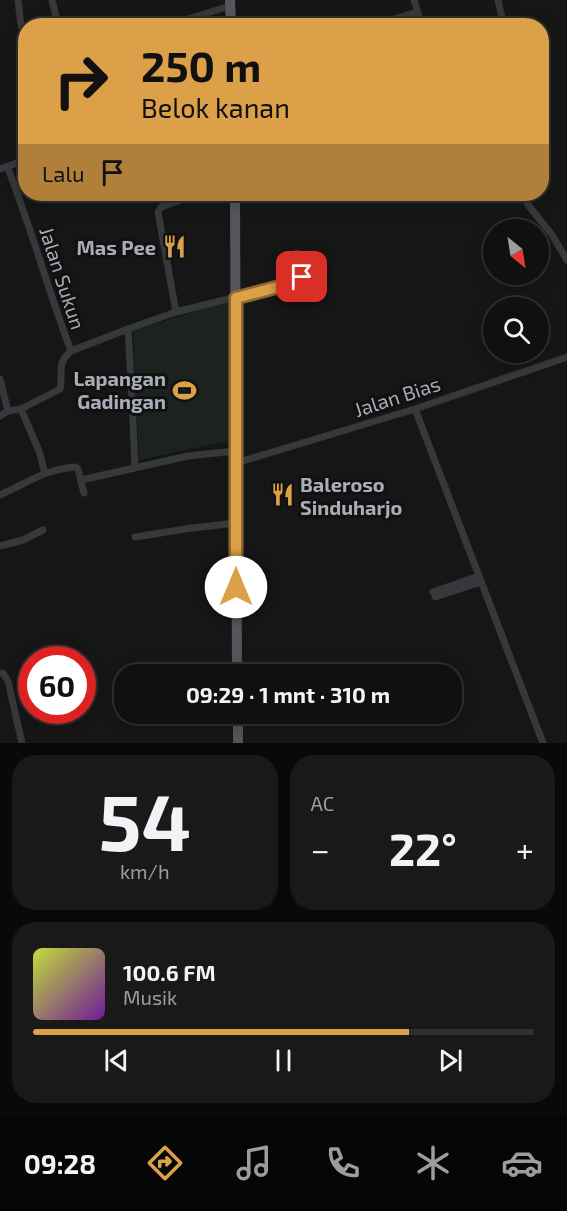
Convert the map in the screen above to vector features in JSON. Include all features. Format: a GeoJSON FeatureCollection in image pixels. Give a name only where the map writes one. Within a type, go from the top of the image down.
{"type":"FeatureCollection","features":[{"type":"Feature","properties":{"kind":"main road"},"geometry":{"type":"LineString","coordinates":[[230,3],[231,18]]}},
{"type":"Feature","properties":{"kind":"main road"},"geometry":{"type":"LineString","coordinates":[[235,201],[237,664]]}},
{"type":"Feature","properties":{"kind":"main road"},"geometry":{"type":"LineString","coordinates":[[237,724],[238,743]]}},
{"type":"Feature","properties":{"kind":"street"},"geometry":{"type":"LineString","coordinates":[[18,0],[20,18]]}},
{"type":"Feature","properties":{"kind":"street"},"geometry":{"type":"LineString","coordinates":[[52,0],[55,18]]}},
{"type":"Feature","properties":{"kind":"street"},"geometry":{"type":"LineString","coordinates":[[414,0],[419,18]]}},
{"type":"Feature","properties":{"kind":"street"},"geometry":{"type":"LineString","coordinates":[[498,0],[502,18]]}},
{"type":"Feature","properties":{"kind":"street"},"geometry":{"type":"LineString","coordinates":[[188,18],[230,3]]}},
{"type":"Feature","properties":{"kind":"street"},"geometry":{"type":"LineString","coordinates":[[397,18],[417,12]]}},
{"type":"Feature","properties":{"kind":"street","name":"Jalan Sukun"},"geometry":{"type":"LineString","coordinates":[[18,162],[3,167],[18,193]]}},
{"type":"Feature","properties":{"kind":"street","name":"Jalan Sukun"},"geometry":{"type":"LineString","coordinates":[[0,416],[8,411],[21,409],[60,389],[61,365],[64,357],[70,351],[20,201]]}},
{"type":"Feature","properties":{"kind":"street"},"geometry":{"type":"LineString","coordinates":[[176,312],[158,212],[161,207],[178,201]]}},
{"type":"Feature","properties":{"kind":"street"},"geometry":{"type":"LineString","coordinates":[[526,201],[552,235],[567,260]]}},
{"type":"Feature","properties":{"kind":"street"},"geometry":{"type":"LineString","coordinates":[[70,351],[176,312],[300,281],[302,277],[297,253]]}},
{"type":"Feature","properties":{"kind":"street"},"geometry":{"type":"LineString","coordinates":[[128,329],[135,468]]}},
{"type":"Feature","properties":{"kind":"street","name":"Jalan Bias"},"geometry":{"type":"LineString","coordinates":[[236,463],[415,409],[567,357]]}},
{"type":"Feature","properties":{"kind":"street"},"geometry":{"type":"LineString","coordinates":[[0,379],[8,411]]}},
{"type":"Feature","properties":{"kind":"street"},"geometry":{"type":"LineString","coordinates":[[21,409],[39,451],[45,473]]}},
{"type":"Feature","properties":{"kind":"street"},"geometry":{"type":"LineString","coordinates":[[415,409],[543,743]]}},
{"type":"Feature","properties":{"kind":"street"},"geometry":{"type":"LineString","coordinates":[[81,480],[188,456],[236,451]]}},
{"type":"Feature","properties":{"kind":"street"},"geometry":{"type":"LineString","coordinates":[[0,495],[55,469],[76,467],[84,493]]}},
{"type":"Feature","properties":{"kind":"street"},"geometry":{"type":"LineString","coordinates":[[135,537],[236,523]]}},
{"type":"Feature","properties":{"kind":"street"},"geometry":{"type":"LineString","coordinates":[[0,546],[23,540],[44,530]]}},
{"type":"Feature","properties":{"kind":"street"},"geometry":{"type":"LineString","coordinates":[[434,595],[480,579]]}},
{"type":"Feature","properties":{"kind":"street"},"geometry":{"type":"LineString","coordinates":[[0,673],[3,673],[8,681],[22,743]]}},
{"type":"Feature","properties":{"kind":"shaded area","name":"Lapangan Gadingan"},"geometry":{"type":"Polygon","coordinates":[[[231,300],[232,440],[139,460],[133,331],[231,300]]]}},
{"type":"Feature","properties":{"kind":"place","name":"Mas Pee"},"geometry":{"type":"Point","coordinates":[174,247]}},
{"type":"Feature","properties":{"kind":"place","name":"Lapangan Gadingan"},"geometry":{"type":"Point","coordinates":[184,390]}},
{"type":"Feature","properties":{"kind":"place","name":"Baleroso Sinduharjo"},"geometry":{"type":"Point","coordinates":[282,495]}},
{"type":"Feature","properties":{"kind":"route"},"geometry":{"type":"LineString","coordinates":[[236,587],[236,298],[300,281],[302,277]]}}]}
